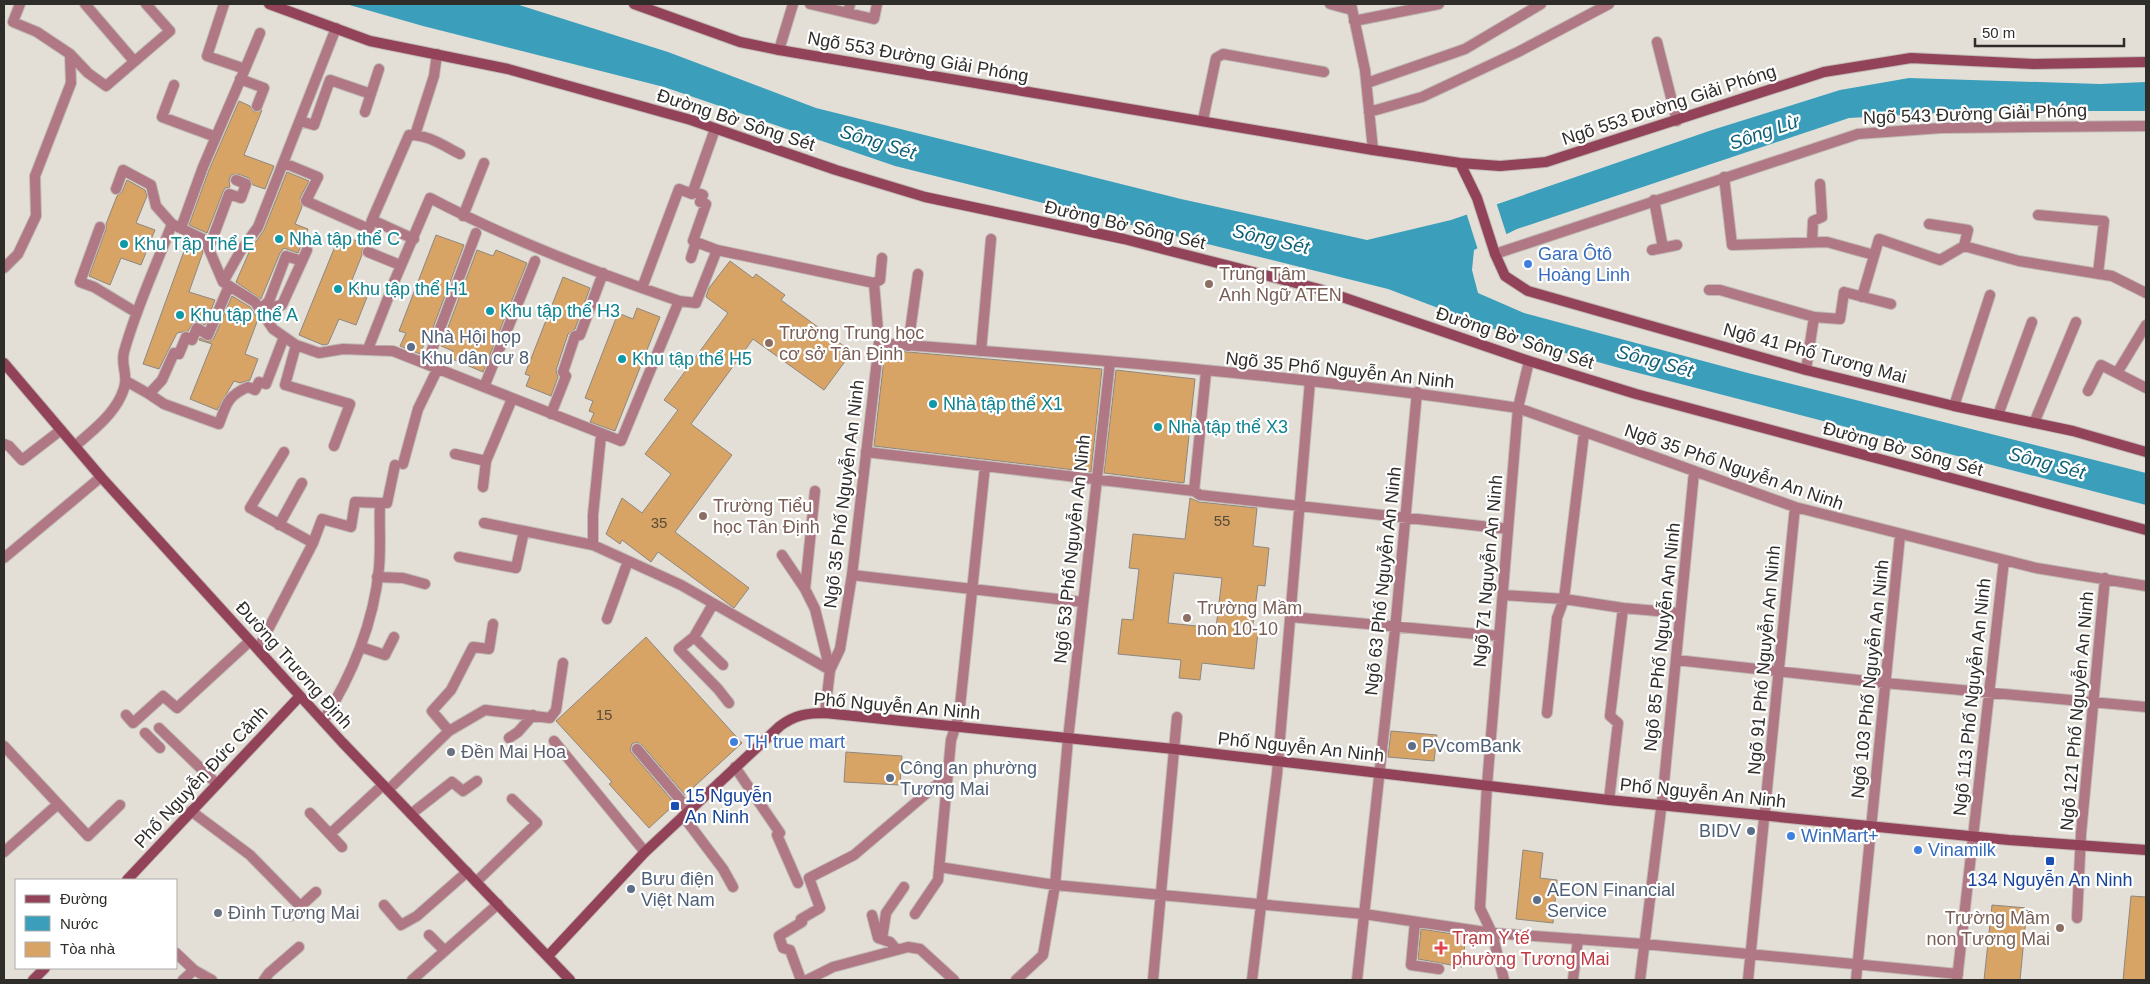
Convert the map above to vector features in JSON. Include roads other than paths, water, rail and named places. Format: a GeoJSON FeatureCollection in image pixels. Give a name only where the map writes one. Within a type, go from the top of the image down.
{"type":"FeatureCollection","features":[{"type":"Feature","properties":{"kind":"street"},"geometry":{"type":"LineString","coordinates":[[20,4],[13,22],[37,32],[70,54],[88,73],[106,86],[170,31],[146,4]]}},
{"type":"Feature","properties":{"kind":"street"},"geometry":{"type":"LineString","coordinates":[[85,4],[134,61]]}},
{"type":"Feature","properties":{"kind":"street"},"geometry":{"type":"LineString","coordinates":[[224,4],[207,56],[245,69]]}},
{"type":"Feature","properties":{"kind":"street","name":"Đường Bờ Sông Sét"},"geometry":{"type":"LineString","coordinates":[[269,4],[370,41],[508,69],[715,129],[836,170],[925,197],[1124,239],[1319,290],[1529,361],[1636,394],[2146,530]]}},
{"type":"Feature","properties":{"kind":"street","name":"Ngõ 553 Đường Giải Phóng"},"geometry":{"type":"LineString","coordinates":[[634,4],[740,42],[780,50],[1373,150],[1460,163],[1500,166],[1546,162],[1824,72],[1911,58],[2034,64],[2146,62]]}},
{"type":"Feature","properties":{"kind":"street"},"geometry":{"type":"LineString","coordinates":[[780,50],[793,4]]}},
{"type":"Feature","properties":{"kind":"street"},"geometry":{"type":"LineString","coordinates":[[810,4],[849,8],[874,19],[877,4]]}},
{"type":"Feature","properties":{"kind":"street"},"geometry":{"type":"LineString","coordinates":[[1330,4],[1352,7],[1367,83],[1373,150]]}},
{"type":"Feature","properties":{"kind":"street"},"geometry":{"type":"LineString","coordinates":[[1354,21],[1438,4]]}},
{"type":"Feature","properties":{"kind":"street"},"geometry":{"type":"LineString","coordinates":[[1367,83],[1464,49],[1541,4]]}},
{"type":"Feature","properties":{"kind":"street"},"geometry":{"type":"LineString","coordinates":[[1369,112],[1422,97],[1518,52],[1609,4]]}},
{"type":"Feature","properties":{"kind":"street"},"geometry":{"type":"LineString","coordinates":[[149,394],[162,380],[174,353],[179,354],[186,337],[192,340],[197,328],[208,335],[226,284],[240,252],[258,227],[336,28]]}},
{"type":"Feature","properties":{"kind":"street"},"geometry":{"type":"LineString","coordinates":[[75,446],[113,410],[121,396],[126,381],[123,354],[137,313],[216,138],[260,33]]}},
{"type":"Feature","properties":{"kind":"street"},"geometry":{"type":"LineString","coordinates":[[1658,42],[1677,121]]}},
{"type":"Feature","properties":{"kind":"street"},"geometry":{"type":"LineString","coordinates":[[4,268],[18,254],[36,216],[35,176],[71,82],[70,54]]}},
{"type":"Feature","properties":{"kind":"street"},"geometry":{"type":"LineString","coordinates":[[415,135],[434,76],[437,54]]}},
{"type":"Feature","properties":{"kind":"street"},"geometry":{"type":"LineString","coordinates":[[1202,120],[1212,69],[1216,58],[1223,54],[1324,72]]}},
{"type":"Feature","properties":{"kind":"street"},"geometry":{"type":"LineString","coordinates":[[365,112],[379,69]]}},
{"type":"Feature","properties":{"kind":"street"},"geometry":{"type":"LineString","coordinates":[[240,79],[264,88],[256,106]]}},
{"type":"Feature","properties":{"kind":"street"},"geometry":{"type":"LineString","coordinates":[[300,121],[314,125],[330,80],[370,94]]}},
{"type":"Feature","properties":{"kind":"street"},"geometry":{"type":"LineString","coordinates":[[174,84],[162,117],[216,138]]}},
{"type":"Feature","properties":{"kind":"street","name":"Ngõ 543 Đường Giải Phóng"},"geometry":{"type":"LineString","coordinates":[[1495,254],[1858,134],[1941,128],[2146,126]]}},
{"type":"Feature","properties":{"kind":"street"},"geometry":{"type":"LineString","coordinates":[[642,288],[679,190],[692,194],[715,129]]}},
{"type":"Feature","properties":{"kind":"street"},"geometry":{"type":"LineString","coordinates":[[284,163],[318,177],[306,201],[369,229],[409,135],[434,141],[460,154]]}},
{"type":"Feature","properties":{"kind":"street"},"geometry":{"type":"LineString","coordinates":[[463,216],[484,163]]}},
{"type":"Feature","properties":{"kind":"street","name":"Ngõ 41 Phố Tương Mai"},"geometry":{"type":"LineString","coordinates":[[1460,163],[1477,198],[1495,254],[1505,276],[1528,291],[1806,370],[1954,406],[2073,431],[2146,452]]}},
{"type":"Feature","properties":{"kind":"street"},"geometry":{"type":"LineString","coordinates":[[116,189],[123,170],[151,185],[156,206],[177,226],[204,238],[226,284],[255,302],[273,329],[296,345],[319,352],[343,349],[394,351],[601,435],[621,441],[680,301]]}},
{"type":"Feature","properties":{"kind":"street"},"geometry":{"type":"LineString","coordinates":[[1724,177],[1732,245],[1827,242],[1874,255]]}},
{"type":"Feature","properties":{"kind":"street"},"geometry":{"type":"LineString","coordinates":[[209,248],[229,194],[241,198],[246,184],[236,180]]}},
{"type":"Feature","properties":{"kind":"street"},"geometry":{"type":"LineString","coordinates":[[1812,242],[1812,221],[1822,217],[1820,184]]}},
{"type":"Feature","properties":{"kind":"street"},"geometry":{"type":"LineString","coordinates":[[693,191],[703,195],[700,202],[706,204],[693,240],[718,250],[874,283],[880,280],[882,258]]}},
{"type":"Feature","properties":{"kind":"street"},"geometry":{"type":"LineString","coordinates":[[394,282],[430,198],[463,216],[540,250],[680,301],[696,303],[718,250]]}},
{"type":"Feature","properties":{"kind":"street"},"geometry":{"type":"LineString","coordinates":[[1654,200],[1663,248]]}},
{"type":"Feature","properties":{"kind":"street"},"geometry":{"type":"LineString","coordinates":[[2038,215],[2104,221],[2098,274]]}},
{"type":"Feature","properties":{"kind":"street"},"geometry":{"type":"LineString","coordinates":[[372,220],[414,239]]}},
{"type":"Feature","properties":{"kind":"street"},"geometry":{"type":"LineString","coordinates":[[1929,224],[1968,230],[1964,246]]}},
{"type":"Feature","properties":{"kind":"street"},"geometry":{"type":"LineString","coordinates":[[100,227],[80,282],[94,287],[137,313]]}},
{"type":"Feature","properties":{"kind":"street"},"geometry":{"type":"LineString","coordinates":[[427,363],[476,233]]}},
{"type":"Feature","properties":{"kind":"street"},"geometry":{"type":"LineString","coordinates":[[981,351],[991,239]]}},
{"type":"Feature","properties":{"kind":"street"},"geometry":{"type":"LineString","coordinates":[[1862,297],[1879,239],[1940,260],[1964,246],[2019,261],[2112,276],[2145,289]]}},
{"type":"Feature","properties":{"kind":"street"},"geometry":{"type":"LineString","coordinates":[[691,258],[696,242]]}},
{"type":"Feature","properties":{"kind":"street"},"geometry":{"type":"LineString","coordinates":[[1652,250],[1677,245]]}},
{"type":"Feature","properties":{"kind":"street"},"geometry":{"type":"LineString","coordinates":[[261,309],[282,305],[307,250]]}},
{"type":"Feature","properties":{"kind":"street"},"geometry":{"type":"LineString","coordinates":[[368,252],[400,265]]}},
{"type":"Feature","properties":{"kind":"street"},"geometry":{"type":"LineString","coordinates":[[261,309],[269,301],[286,256],[302,262]]}},
{"type":"Feature","properties":{"kind":"street"},"geometry":{"type":"LineString","coordinates":[[484,387],[535,261]]}},
{"type":"Feature","properties":{"kind":"street"},"geometry":{"type":"LineString","coordinates":[[550,414],[566,376],[563,372],[575,336],[580,335],[603,273]]}},
{"type":"Feature","properties":{"kind":"street"},"geometry":{"type":"LineString","coordinates":[[908,346],[918,274]]}},
{"type":"Feature","properties":{"kind":"street"},"geometry":{"type":"LineString","coordinates":[[874,283],[879,343]]}},
{"type":"Feature","properties":{"kind":"street"},"geometry":{"type":"LineString","coordinates":[[1709,290],[1720,290],[1814,317],[1840,319],[1844,292],[1891,304]]}},
{"type":"Feature","properties":{"kind":"street"},"geometry":{"type":"LineString","coordinates":[[368,349],[390,293]]}},
{"type":"Feature","properties":{"kind":"street"},"geometry":{"type":"LineString","coordinates":[[1954,406],[1990,295]]}},
{"type":"Feature","properties":{"kind":"street"},"geometry":{"type":"LineString","coordinates":[[1806,370],[1814,317]]}},
{"type":"Feature","properties":{"kind":"street"},"geometry":{"type":"LineString","coordinates":[[1998,415],[2032,322]]}},
{"type":"Feature","properties":{"kind":"street"},"geometry":{"type":"LineString","coordinates":[[2034,423],[2076,322]]}},
{"type":"Feature","properties":{"kind":"street"},"geometry":{"type":"LineString","coordinates":[[2117,373],[2146,326]]}},
{"type":"Feature","properties":{"kind":"street"},"geometry":{"type":"LineString","coordinates":[[126,381],[164,404],[219,424],[228,400],[237,392],[248,387],[256,390],[258,382],[266,384],[284,337]]}},
{"type":"Feature","properties":{"kind":"street","name":"Ngõ 35 Phố Nguyễn An Ninh"},"geometry":{"type":"LineString","coordinates":[[826,713],[830,670],[840,649],[852,575],[879,343],[1310,381],[1417,392],[1518,408],[1795,508],[2036,568],[2146,586]]}},
{"type":"Feature","properties":{"kind":"street"},"geometry":{"type":"LineString","coordinates":[[296,345],[285,385],[350,404],[334,446]]}},
{"type":"Feature","properties":{"kind":"street","name":"Ngõ 71 Nguyễn An Ninh"},"geometry":{"type":"LineString","coordinates":[[1504,980],[1492,933],[1480,908],[1487,785],[1518,408],[1529,361]]}},
{"type":"Feature","properties":{"kind":"street","name":"Đường Trương Định"},"geometry":{"type":"LineString","coordinates":[[4,362],[102,477],[322,721],[570,980]]}},
{"type":"Feature","properties":{"kind":"street","name":"Ngõ 53 Phố Nguyễn An Ninh"},"geometry":{"type":"LineString","coordinates":[[1016,980],[1043,955],[1055,885],[1068,739],[1110,362]]}},
{"type":"Feature","properties":{"kind":"street"},"geometry":{"type":"LineString","coordinates":[[2088,391],[2101,365],[2146,388]]}},
{"type":"Feature","properties":{"kind":"street"},"geometry":{"type":"LineString","coordinates":[[258,649],[313,543],[322,519],[351,527],[355,502],[387,503],[418,409],[438,368]]}},
{"type":"Feature","properties":{"kind":"street"},"geometry":{"type":"LineString","coordinates":[[1194,491],[1206,372]]}},
{"type":"Feature","properties":{"kind":"street"},"geometry":{"type":"LineString","coordinates":[[1252,980],[1278,761],[1310,381]]}},
{"type":"Feature","properties":{"kind":"street","name":"Ngõ 63 Phố Nguyễn An Ninh"},"geometry":{"type":"LineString","coordinates":[[1356,980],[1380,773],[1417,392]]}},
{"type":"Feature","properties":{"kind":"street"},"geometry":{"type":"LineString","coordinates":[[483,487],[486,461],[512,399]]}},
{"type":"Feature","properties":{"kind":"street"},"geometry":{"type":"LineString","coordinates":[[4,444],[9,446],[22,460],[62,430]]}},
{"type":"Feature","properties":{"kind":"street"},"geometry":{"type":"LineString","coordinates":[[1547,713],[1557,618],[1564,599],[1584,432]]}},
{"type":"Feature","properties":{"kind":"street"},"geometry":{"type":"LineString","coordinates":[[593,545],[593,515],[601,435]]}},
{"type":"Feature","properties":{"kind":"street"},"geometry":{"type":"LineString","coordinates":[[284,452],[250,508],[313,543]]}},
{"type":"Feature","properties":{"kind":"street"},"geometry":{"type":"LineString","coordinates":[[866,452],[1194,491],[1200,495],[1508,529]]}},
{"type":"Feature","properties":{"kind":"street"},"geometry":{"type":"LineString","coordinates":[[455,454],[486,461]]}},
{"type":"Feature","properties":{"kind":"street"},"geometry":{"type":"LineString","coordinates":[[916,914],[938,880],[947,776],[952,740],[956,727],[985,466]]}},
{"type":"Feature","properties":{"kind":"street","name":"Ngõ 85 Phố Nguyễn An Ninh"},"geometry":{"type":"LineString","coordinates":[[1640,980],[1661,806],[1694,472]]}},
{"type":"Feature","properties":{"kind":"street"},"geometry":{"type":"LineString","coordinates":[[4,558],[102,477]]}},
{"type":"Feature","properties":{"kind":"street"},"geometry":{"type":"LineString","coordinates":[[279,525],[302,483]]}},
{"type":"Feature","properties":{"kind":"street"},"geometry":{"type":"LineString","coordinates":[[805,589],[815,491]]}},
{"type":"Feature","properties":{"kind":"street"},"geometry":{"type":"LineString","coordinates":[[322,721],[332,707],[361,647],[371,613],[379,569],[380,503]]}},
{"type":"Feature","properties":{"kind":"street","name":"Ngõ 91 Phố Nguyễn An Ninh"},"geometry":{"type":"LineString","coordinates":[[1748,980],[1795,508]]}},
{"type":"Feature","properties":{"kind":"street"},"geometry":{"type":"LineString","coordinates":[[484,523],[593,545],[681,585],[830,670]]}},
{"type":"Feature","properties":{"kind":"street"},"geometry":{"type":"LineString","coordinates":[[459,557],[516,568],[524,531]]}},
{"type":"Feature","properties":{"kind":"street","name":"Ngõ 103 Phố Nguyễn An Ninh"},"geometry":{"type":"LineString","coordinates":[[1856,980],[1900,535]]}},
{"type":"Feature","properties":{"kind":"street"},"geometry":{"type":"LineString","coordinates":[[782,555],[805,589],[815,609],[830,670]]}},
{"type":"Feature","properties":{"kind":"street","name":"Ngõ 113 Phố Nguyễn An Ninh"},"geometry":{"type":"LineString","coordinates":[[1958,977],[2004,560]]}},
{"type":"Feature","properties":{"kind":"street"},"geometry":{"type":"LineString","coordinates":[[607,619],[628,561]]}},
{"type":"Feature","properties":{"kind":"street"},"geometry":{"type":"LineString","coordinates":[[852,575],[1083,602]]}},
{"type":"Feature","properties":{"kind":"street"},"geometry":{"type":"LineString","coordinates":[[377,577],[403,578],[425,584]]}},
{"type":"Feature","properties":{"kind":"street","name":"Ngõ 121 Phố Nguyễn An Ninh"},"geometry":{"type":"LineString","coordinates":[[2077,918],[2081,847],[2105,578]]}},
{"type":"Feature","properties":{"kind":"street"},"geometry":{"type":"LineString","coordinates":[[1503,595],[1564,599],[1623,608],[1680,613]]}},
{"type":"Feature","properties":{"kind":"street"},"geometry":{"type":"LineString","coordinates":[[713,604],[694,637],[679,649],[729,703]]}},
{"type":"Feature","properties":{"kind":"street"},"geometry":{"type":"LineString","coordinates":[[1609,800],[1618,724],[1610,716],[1623,608]]}},
{"type":"Feature","properties":{"kind":"street"},"geometry":{"type":"LineString","coordinates":[[1290,617],[1499,636]]}},
{"type":"Feature","properties":{"kind":"street"},"geometry":{"type":"LineString","coordinates":[[449,731],[432,711],[451,690],[473,647],[489,649],[493,624]]}},
{"type":"Feature","properties":{"kind":"street"},"geometry":{"type":"LineString","coordinates":[[361,647],[385,655],[394,637]]}},
{"type":"Feature","properties":{"kind":"street"},"geometry":{"type":"LineString","coordinates":[[694,637],[723,665]]}},
{"type":"Feature","properties":{"kind":"street"},"geometry":{"type":"LineString","coordinates":[[126,715],[133,723],[163,696],[177,708],[250,641]]}},
{"type":"Feature","properties":{"kind":"street"},"geometry":{"type":"LineString","coordinates":[[1676,660],[1885,683],[2146,707]]}},
{"type":"Feature","properties":{"kind":"street"},"geometry":{"type":"LineString","coordinates":[[330,834],[449,731],[485,710],[550,718],[556,710],[563,663]]}},
{"type":"Feature","properties":{"kind":"street","name":"Phố Nguyễn Đức Cảnh"},"geometry":{"type":"LineString","coordinates":[[128,879],[300,696]]}},
{"type":"Feature","properties":{"kind":"street","name":"Phố Nguyễn An Ninh"},"geometry":{"type":"LineString","coordinates":[[548,956],[646,852],[686,813],[792,717],[806,713],[826,713],[1174,749],[1661,806],[2081,847],[2146,850]]}},
{"type":"Feature","properties":{"kind":"street"},"geometry":{"type":"LineString","coordinates":[[509,738],[518,732],[533,715]]}},
{"type":"Feature","properties":{"kind":"street"},"geometry":{"type":"LineString","coordinates":[[1153,980],[1177,717]]}},
{"type":"Feature","properties":{"kind":"street"},"geometry":{"type":"LineString","coordinates":[[145,733],[157,745],[160,730],[217,784]]}},
{"type":"Feature","properties":{"kind":"street"},"geometry":{"type":"LineString","coordinates":[[554,741],[646,852]]}},
{"type":"Feature","properties":{"kind":"street"},"geometry":{"type":"LineString","coordinates":[[4,746],[88,836],[120,805]]}},
{"type":"Feature","properties":{"kind":"street"},"geometry":{"type":"LineString","coordinates":[[637,749],[686,813],[733,887]]}},
{"type":"Feature","properties":{"kind":"street"},"geometry":{"type":"LineString","coordinates":[[735,767],[780,833],[777,835],[798,883]]}},
{"type":"Feature","properties":{"kind":"street"},"geometry":{"type":"LineString","coordinates":[[801,980],[790,950],[783,948],[779,936],[802,922],[801,919],[820,908],[809,878],[854,855],[947,776]]}},
{"type":"Feature","properties":{"kind":"street"},"geometry":{"type":"LineString","coordinates":[[411,814],[452,782],[463,791],[476,782]]}},
{"type":"Feature","properties":{"kind":"street"},"geometry":{"type":"LineString","coordinates":[[476,882],[536,823],[512,799]]}},
{"type":"Feature","properties":{"kind":"street"},"geometry":{"type":"LineString","coordinates":[[4,852],[58,804]]}},
{"type":"Feature","properties":{"kind":"street"},"geometry":{"type":"LineString","coordinates":[[191,811],[250,855],[300,906]]}},
{"type":"Feature","properties":{"kind":"street"},"geometry":{"type":"LineString","coordinates":[[310,813],[342,847]]}},
{"type":"Feature","properties":{"kind":"street"},"geometry":{"type":"LineString","coordinates":[[939,867],[1055,885],[1364,914],[1492,933],[1644,944],[1857,964],[1958,977]]}},
{"type":"Feature","properties":{"kind":"street"},"geometry":{"type":"LineString","coordinates":[[384,905],[401,925],[417,916],[467,872]]}},
{"type":"Feature","properties":{"kind":"street"},"geometry":{"type":"LineString","coordinates":[[882,939],[886,913],[904,887]]}},
{"type":"Feature","properties":{"kind":"street"},"geometry":{"type":"LineString","coordinates":[[290,916],[316,892]]}},
{"type":"Feature","properties":{"kind":"street"},"geometry":{"type":"LineString","coordinates":[[412,980],[498,904]]}},
{"type":"Feature","properties":{"kind":"street"},"geometry":{"type":"LineString","coordinates":[[872,915],[878,938],[890,942],[898,950]]}},
{"type":"Feature","properties":{"kind":"street"},"geometry":{"type":"LineString","coordinates":[[1415,922],[1410,965],[1439,968]]}},
{"type":"Feature","properties":{"kind":"street"},"geometry":{"type":"LineString","coordinates":[[429,935],[444,951]]}},
{"type":"Feature","properties":{"kind":"street"},"geometry":{"type":"LineString","coordinates":[[1573,980],[1578,939]]}},
{"type":"Feature","properties":{"kind":"street"},"geometry":{"type":"LineString","coordinates":[[264,980],[269,973],[299,947]]}},
{"type":"Feature","properties":{"kind":"street"},"geometry":{"type":"LineString","coordinates":[[807,980],[833,967],[908,947],[920,949],[954,980]]}},
{"type":"Feature","properties":{"kind":"street"},"geometry":{"type":"LineString","coordinates":[[178,955],[194,970],[212,980]]}},
{"type":"Feature","properties":{"kind":"street"},"geometry":{"type":"LineString","coordinates":[[34,980],[44,969]]}},
{"type":"Feature","properties":{"kind":"street"},"geometry":{"type":"LineString","coordinates":[[183,980],[194,970]]}},
{"type":"Feature","properties":{"kind":"water"},"geometry":{"type":"Polygon","coordinates":[[[346,4],[516,4],[668,52],[816,108],[1181,199],[1367,240],[1451,220],[1712,130],[1840,90],[1909,78],[2100,84],[2146,82],[2146,111],[1975,111],[1849,118],[1517,229],[1474,250],[1472,270],[1478,293],[1524,313],[1748,373],[2146,473],[2146,505],[1533,344],[1388,289],[895,166],[664,87],[423,26],[346,4]]]}},
{"type":"Feature","properties":{"kind":"place","name":"Nhà tập thể C"},"geometry":{"type":"Point","coordinates":[279,239]}},
{"type":"Feature","properties":{"kind":"place","name":"Khu Tập Thể E"},"geometry":{"type":"Point","coordinates":[124,244]}},
{"type":"Feature","properties":{"kind":"place","name":"Gara Ôtô Hoàng Linh"},"geometry":{"type":"Point","coordinates":[1528,264]}},
{"type":"Feature","properties":{"kind":"place","name":"Trung Tâm Anh Ngữ ATEN"},"geometry":{"type":"Point","coordinates":[1209,284]}},
{"type":"Feature","properties":{"kind":"place","name":"Khu tập thể H1"},"geometry":{"type":"Point","coordinates":[338,289]}},
{"type":"Feature","properties":{"kind":"place","name":"Khu tập thể H3"},"geometry":{"type":"Point","coordinates":[490,311]}},
{"type":"Feature","properties":{"kind":"place","name":"Khu tập thể A"},"geometry":{"type":"Point","coordinates":[180,315]}},
{"type":"Feature","properties":{"kind":"place","name":"Trường Trung học cơ sở Tân Định"},"geometry":{"type":"Point","coordinates":[769,343]}},
{"type":"Feature","properties":{"kind":"place","name":"Nhà Hội họp Khu dân cư 8"},"geometry":{"type":"Point","coordinates":[411,347]}},
{"type":"Feature","properties":{"kind":"place","name":"Khu tập thể H5"},"geometry":{"type":"Point","coordinates":[622,359]}},
{"type":"Feature","properties":{"kind":"place","name":"Nhà tập thể X1"},"geometry":{"type":"Point","coordinates":[933,404]}},
{"type":"Feature","properties":{"kind":"place","name":"Nhà tập thể X3"},"geometry":{"type":"Point","coordinates":[1158,427]}},
{"type":"Feature","properties":{"kind":"place","name":"Trường Tiểu học Tân Định"},"geometry":{"type":"Point","coordinates":[703,516]}},
{"type":"Feature","properties":{"kind":"place","name":"Trường Mầm non 10-10"},"geometry":{"type":"Point","coordinates":[1187,618]}},
{"type":"Feature","properties":{"kind":"place","name":"TH true mart"},"geometry":{"type":"Point","coordinates":[734,742]}},
{"type":"Feature","properties":{"kind":"place","name":"PVcomBank"},"geometry":{"type":"Point","coordinates":[1412,746]}},
{"type":"Feature","properties":{"kind":"place","name":"Đền Mai Hoa"},"geometry":{"type":"Point","coordinates":[451,752]}},
{"type":"Feature","properties":{"kind":"place","name":"Công an phường Tương Mai"},"geometry":{"type":"Point","coordinates":[890,778]}},
{"type":"Feature","properties":{"kind":"place","name":"15 Nguyễn An Ninh"},"geometry":{"type":"Point","coordinates":[675,806]}},
{"type":"Feature","properties":{"kind":"place","name":"BIDV"},"geometry":{"type":"Point","coordinates":[1751,831]}},
{"type":"Feature","properties":{"kind":"place","name":"WinMart+"},"geometry":{"type":"Point","coordinates":[1791,836]}},
{"type":"Feature","properties":{"kind":"place","name":"Vinamilk"},"geometry":{"type":"Point","coordinates":[1918,850]}},
{"type":"Feature","properties":{"kind":"place","name":"134 Nguyễn An Ninh"},"geometry":{"type":"Point","coordinates":[2050,861]}},
{"type":"Feature","properties":{"kind":"place","name":"Bưu điện Việt Nam"},"geometry":{"type":"Point","coordinates":[631,889]}},
{"type":"Feature","properties":{"kind":"place","name":"AEON Financial Service"},"geometry":{"type":"Point","coordinates":[1537,900]}},
{"type":"Feature","properties":{"kind":"place","name":"Đình Tương Mai"},"geometry":{"type":"Point","coordinates":[218,913]}},
{"type":"Feature","properties":{"kind":"place","name":"Trường Mầm non Tương Mai"},"geometry":{"type":"Point","coordinates":[2060,928]}},
{"type":"Feature","properties":{"kind":"place","name":"Trạm Y tế phường Tương Mai"},"geometry":{"type":"Point","coordinates":[1441,948]}},
{"type":"Feature","properties":{"kind":"water label","name":"Sông Lừ"},"geometry":{"type":"Point","coordinates":[1764,132]}},
{"type":"Feature","properties":{"kind":"water label","name":"Sông Sét"},"geometry":{"type":"Point","coordinates":[878,142]}},
{"type":"Feature","properties":{"kind":"water label","name":"Sông Sét"},"geometry":{"type":"Point","coordinates":[1271,239]}},
{"type":"Feature","properties":{"kind":"water label","name":"Sông Sét"},"geometry":{"type":"Point","coordinates":[1655,361]}},
{"type":"Feature","properties":{"kind":"water label","name":"Sông Sét"},"geometry":{"type":"Point","coordinates":[2047,463]}}]}
